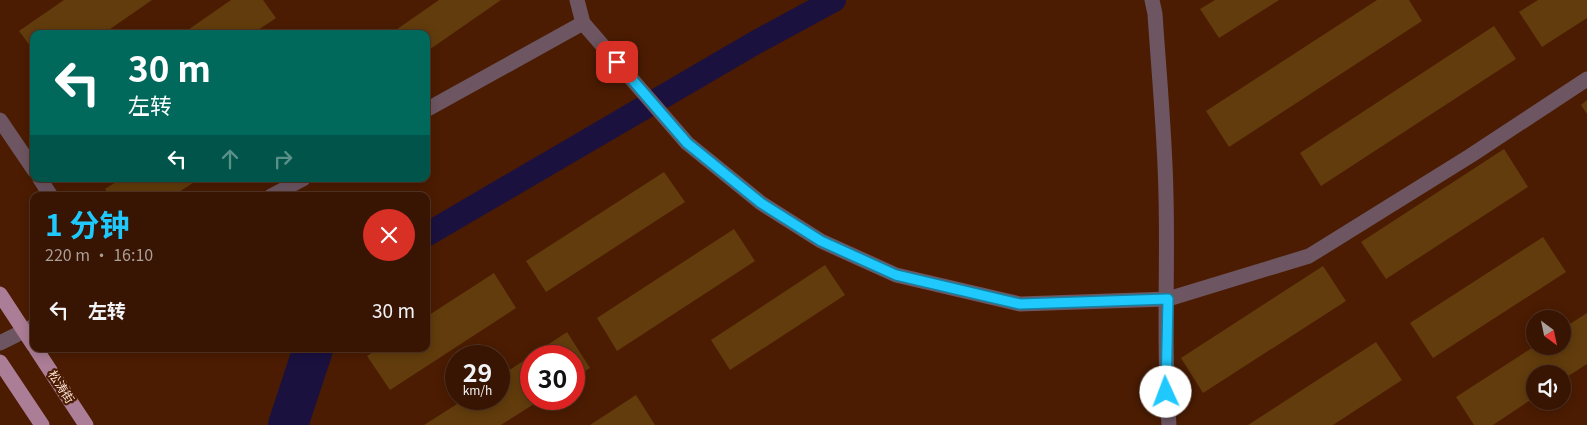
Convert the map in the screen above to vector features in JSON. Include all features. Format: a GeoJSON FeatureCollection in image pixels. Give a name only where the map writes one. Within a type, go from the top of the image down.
{"type":"FeatureCollection","features":[{"type":"Feature","properties":{"kind":"main road"},"geometry":{"type":"LineString","coordinates":[[0,294],[29,328]]}},
{"type":"Feature","properties":{"kind":"main road","name":"松涛街"},"geometry":{"type":"LineString","coordinates":[[38,352],[86,425]]}},
{"type":"Feature","properties":{"kind":"main road"},"geometry":{"type":"LineString","coordinates":[[0,362],[42,425]]}},
{"type":"Feature","properties":{"kind":"street"},"geometry":{"type":"LineString","coordinates":[[577,0],[583,23],[687,143],[761,203],[821,241],[896,275],[1020,304],[1168,299],[1308,256],[1470,156],[1587,79]]}},
{"type":"Feature","properties":{"kind":"street"},"geometry":{"type":"LineString","coordinates":[[1152,0],[1155,14],[1166,194],[1168,299],[1165,375],[1169,425]]}},
{"type":"Feature","properties":{"kind":"street"},"geometry":{"type":"LineString","coordinates":[[430,108],[583,23]]}},
{"type":"Feature","properties":{"kind":"street"},"geometry":{"type":"LineString","coordinates":[[0,120],[30,164]]}},
{"type":"Feature","properties":{"kind":"street"},"geometry":{"type":"LineString","coordinates":[[279,192],[297,182]]}},
{"type":"Feature","properties":{"kind":"street"},"geometry":{"type":"LineString","coordinates":[[0,343],[29,328]]}},
{"type":"Feature","properties":{"kind":"building"},"geometry":{"type":"Polygon","coordinates":[[[64,0],[152,0],[109,30],[30,30],[30,46],[19,31],[64,0]]]}},
{"type":"Feature","properties":{"kind":"building"},"geometry":{"type":"Polygon","coordinates":[[[231,0],[263,0],[276,18],[258,30],[188,30],[231,0]]]}},
{"type":"Feature","properties":{"kind":"building"},"geometry":{"type":"Polygon","coordinates":[[[439,0],[501,0],[430,49],[430,30],[396,30],[439,0]]]}},
{"type":"Feature","properties":{"kind":"building"},"geometry":{"type":"Polygon","coordinates":[[[1215,0],[1279,0],[1219,38],[1200,9],[1215,0]]]}},
{"type":"Feature","properties":{"kind":"building"},"geometry":{"type":"Polygon","coordinates":[[[1377,0],[1409,0],[1422,21],[1229,147],[1206,111],[1377,0]]]}},
{"type":"Feature","properties":{"kind":"building"},"geometry":{"type":"Polygon","coordinates":[[[1538,0],[1587,0],[1587,18],[1542,47],[1519,12],[1538,0]]]}},
{"type":"Feature","properties":{"kind":"building"},"geometry":{"type":"Polygon","coordinates":[[[1494,26],[1516,59],[1321,186],[1300,153],[1494,26]]]}},
{"type":"Feature","properties":{"kind":"building"},"geometry":{"type":"Polygon","coordinates":[[[1587,100],[1587,114],[1581,105],[1587,100]]]}},
{"type":"Feature","properties":{"kind":"building"},"geometry":{"type":"Polygon","coordinates":[[[1504,149],[1528,187],[1386,279],[1361,242],[1504,149]]]}},
{"type":"Feature","properties":{"kind":"building"},"geometry":{"type":"Polygon","coordinates":[[[664,172],[685,202],[546,292],[526,261],[664,172]]]}},
{"type":"Feature","properties":{"kind":"building"},"geometry":{"type":"Polygon","coordinates":[[[116,182],[194,182],[179,192],[107,192],[105,189],[116,182]]]}},
{"type":"Feature","properties":{"kind":"building"},"geometry":{"type":"Polygon","coordinates":[[[734,229],[755,261],[617,351],[597,318],[734,229]]]}},
{"type":"Feature","properties":{"kind":"building"},"geometry":{"type":"Polygon","coordinates":[[[1543,237],[1566,272],[1433,358],[1410,323],[1543,237]]]}},
{"type":"Feature","properties":{"kind":"building"},"geometry":{"type":"Polygon","coordinates":[[[825,265],[845,295],[730,370],[711,340],[825,265]]]}},
{"type":"Feature","properties":{"kind":"building"},"geometry":{"type":"Polygon","coordinates":[[[1323,266],[1346,301],[1203,393],[1181,358],[1323,266]]]}},
{"type":"Feature","properties":{"kind":"building"},"geometry":{"type":"Polygon","coordinates":[[[494,273],[516,308],[459,345],[445,345],[445,354],[390,390],[367,356],[373,352],[430,352],[430,314],[494,273]]]}},
{"type":"Feature","properties":{"kind":"building"},"geometry":{"type":"Polygon","coordinates":[[[1587,313],[1587,364],[1571,374],[1571,365],[1526,365],[1526,403],[1493,425],[1474,425],[1456,397],[1526,352],[1526,355],[1571,355],[1571,323],[1587,313]]]}},
{"type":"Feature","properties":{"kind":"building"},"geometry":{"type":"Polygon","coordinates":[[[567,332],[575,345],[547,345],[567,332]]]}},
{"type":"Feature","properties":{"kind":"building"},"geometry":{"type":"Polygon","coordinates":[[[1376,342],[1402,380],[1333,425],[1248,425],[1376,342]]]}},
{"type":"Feature","properties":{"kind":"building"},"geometry":{"type":"Polygon","coordinates":[[[585,360],[590,368],[585,371],[585,360]]]}},
{"type":"Feature","properties":{"kind":"building"},"geometry":{"type":"Polygon","coordinates":[[[520,363],[520,410],[525,410],[501,425],[424,425],[448,410],[510,410],[510,370],[520,363]]]}},
{"type":"Feature","properties":{"kind":"building"},"geometry":{"type":"Polygon","coordinates":[[[636,395],[655,425],[590,425],[636,395]]]}},
{"type":"Feature","properties":{"kind":"waterway"},"geometry":{"type":"LineString","coordinates":[[430,233],[753,44],[834,0]]}},
{"type":"Feature","properties":{"kind":"waterway"},"geometry":{"type":"LineString","coordinates":[[288,425],[312,352]]}},
{"type":"Feature","properties":{"kind":"route"},"geometry":{"type":"LineString","coordinates":[[617,62],[687,143],[761,203],[821,241],[896,275],[1020,304],[1168,299],[1166,392]]}}]}
